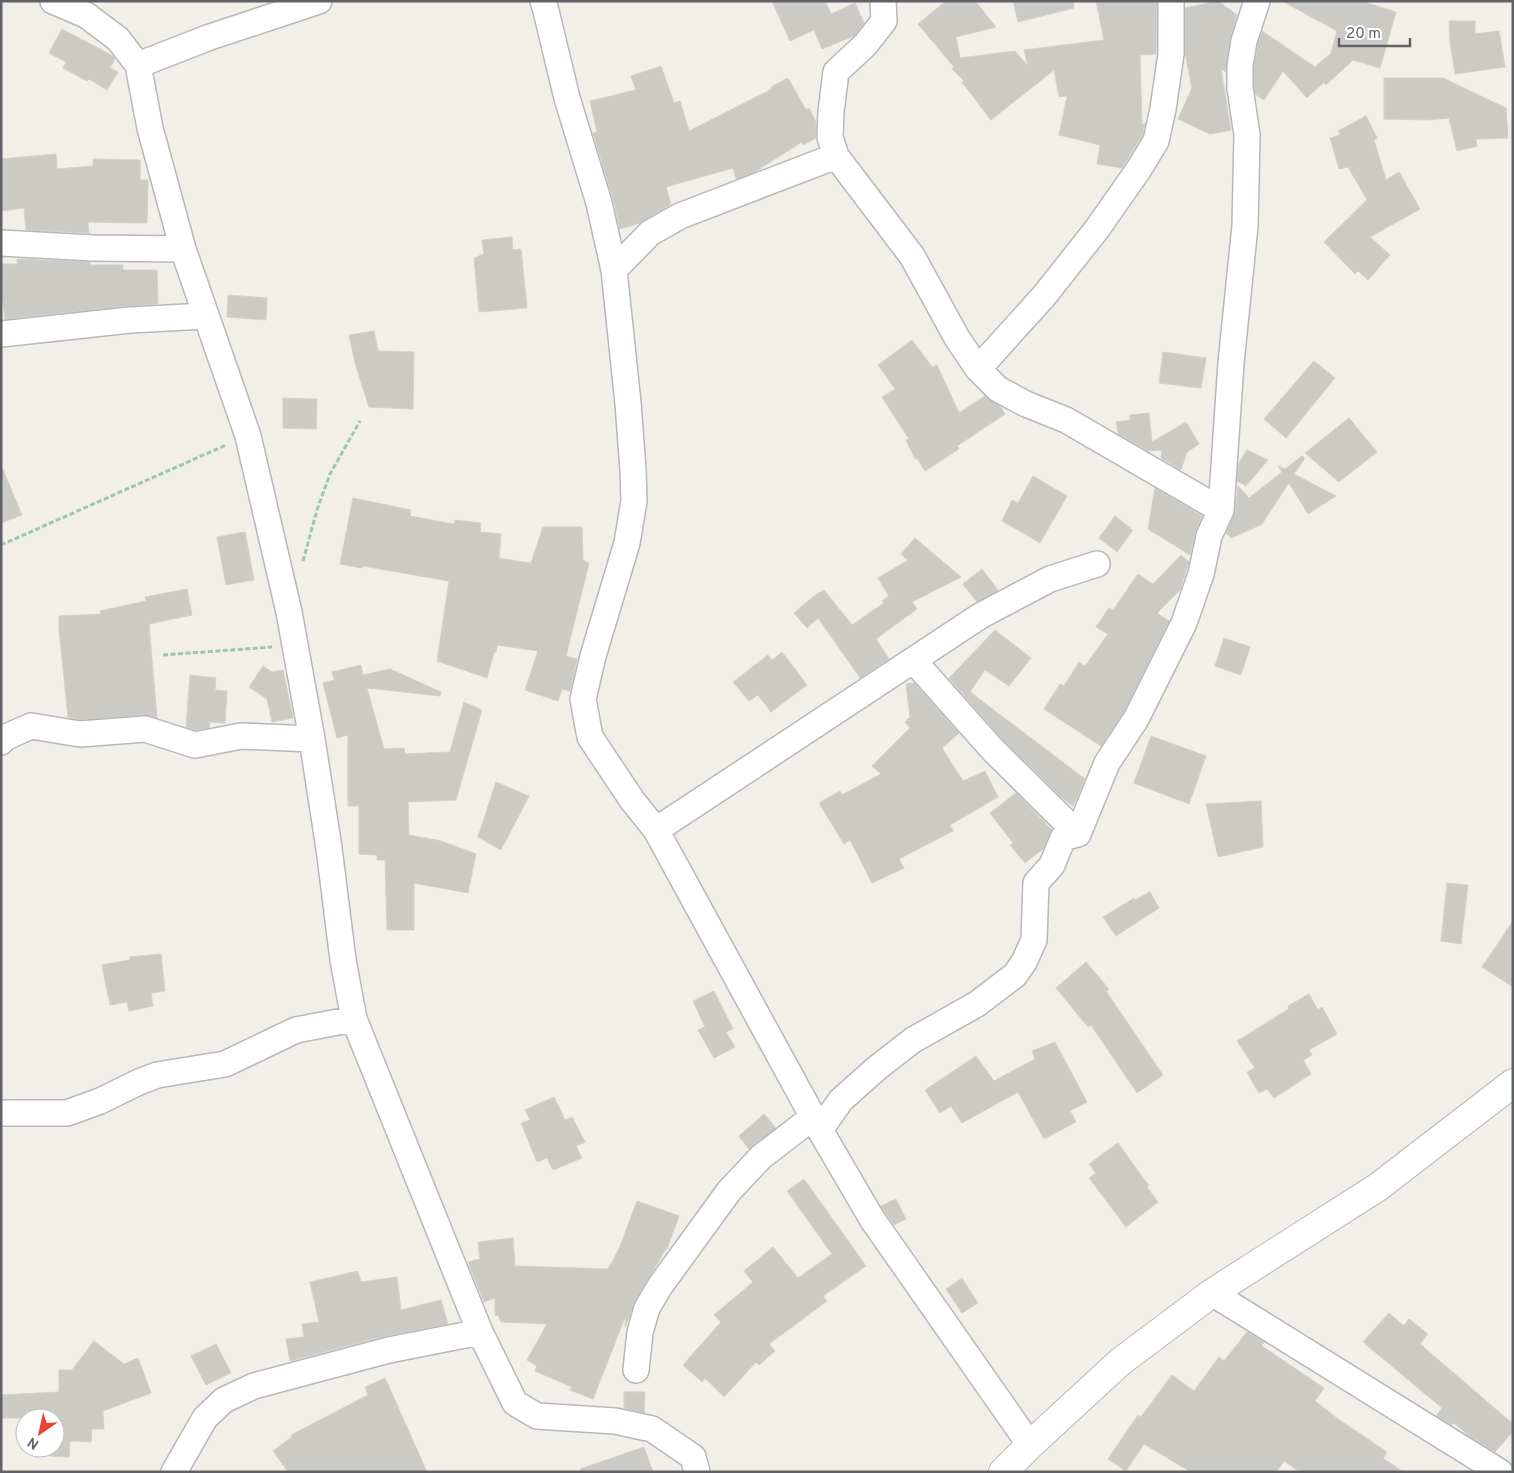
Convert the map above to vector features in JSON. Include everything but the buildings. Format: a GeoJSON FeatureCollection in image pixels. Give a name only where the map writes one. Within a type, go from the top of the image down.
{"type":"FeatureCollection","features":[{"type":"Feature","properties":{"kind":"street"},"geometry":{"type":"LineString","coordinates":[[53,1],[86,15],[118,39],[138,64],[150,128],[183,249],[248,436],[289,612],[312,739],[329,848],[343,960],[354,1019],[480,1332],[516,1402],[537,1416],[615,1421],[652,1428],[694,1457],[697,1472]]}},
{"type":"Feature","properties":{"kind":"street"},"geometry":{"type":"LineString","coordinates":[[138,64],[210,37],[319,1]]}},
{"type":"Feature","properties":{"kind":"street"},"geometry":{"type":"LineString","coordinates":[[883,1],[884,21],[865,45],[836,72],[830,137],[836,156],[912,256],[957,338],[978,369],[998,389],[1026,404],[1066,420],[1221,510]]}},
{"type":"Feature","properties":{"kind":"street"},"geometry":{"type":"LineString","coordinates":[[978,369],[1044,296],[1097,230],[1156,141],[1171,54],[1171,1]]}},
{"type":"Feature","properties":{"kind":"street"},"geometry":{"type":"LineString","coordinates":[[1078,834],[1107,763],[1136,719],[1184,623],[1201,574],[1209,536],[1221,510],[1231,363],[1245,226],[1247,135],[1240,88],[1240,66],[1244,41],[1257,1]]}},
{"type":"Feature","properties":{"kind":"street"},"geometry":{"type":"LineString","coordinates":[[550,4],[567,98],[599,202],[614,270],[628,403],[634,501],[627,542],[593,656],[583,699],[590,737],[632,800],[656,830],[872,1219],[1030,1445]]}},
{"type":"Feature","properties":{"kind":"street"},"geometry":{"type":"LineString","coordinates":[[614,270],[650,233],[680,216],[836,156]]}},
{"type":"Feature","properties":{"kind":"street"},"geometry":{"type":"LineString","coordinates":[[1,243],[92,248],[183,249]]}},
{"type":"Feature","properties":{"kind":"street"},"geometry":{"type":"LineString","coordinates":[[1,334],[130,320],[205,316]]}},
{"type":"Feature","properties":{"kind":"street"},"geometry":{"type":"LineString","coordinates":[[656,830],[980,616],[1050,579],[1097,564]]}},
{"type":"Feature","properties":{"kind":"street"},"geometry":{"type":"LineString","coordinates":[[913,660],[993,750],[1078,834]]}},
{"type":"Feature","properties":{"kind":"street"},"geometry":{"type":"LineString","coordinates":[[2,735],[31,726],[80,734],[145,729],[195,745],[241,736],[312,739]]}},
{"type":"Feature","properties":{"kind":"street"},"geometry":{"type":"LineString","coordinates":[[636,1370],[640,1332],[648,1308],[660,1286],[729,1191],[761,1157],[817,1123],[877,1068],[913,1040],[977,1004],[1015,975],[1024,962],[1034,940],[1036,883],[1052,865],[1063,838],[1078,834]]}},
{"type":"Feature","properties":{"kind":"street"},"geometry":{"type":"LineString","coordinates":[[1,1112],[67,1112],[100,1101],[158,1075],[225,1064],[296,1030],[354,1019]]}},
{"type":"Feature","properties":{"kind":"street"},"geometry":{"type":"LineString","coordinates":[[1003,1472],[1120,1362],[1212,1293],[1378,1187],[1513,1083]]}},
{"type":"Feature","properties":{"kind":"street"},"geometry":{"type":"LineString","coordinates":[[1212,1293],[1500,1472]]}},
{"type":"Feature","properties":{"kind":"street"},"geometry":{"type":"LineString","coordinates":[[174,1472],[205,1418],[224,1400],[254,1386],[389,1350],[480,1332]]}},
{"type":"Feature","properties":{"kind":"path"},"geometry":{"type":"LineString","coordinates":[[300,569],[317,510],[330,474],[360,421]]}},
{"type":"Feature","properties":{"kind":"path"},"geometry":{"type":"LineString","coordinates":[[1,544],[248,436]]}},
{"type":"Feature","properties":{"kind":"path"},"geometry":{"type":"LineString","coordinates":[[164,655],[295,645]]}}]}
